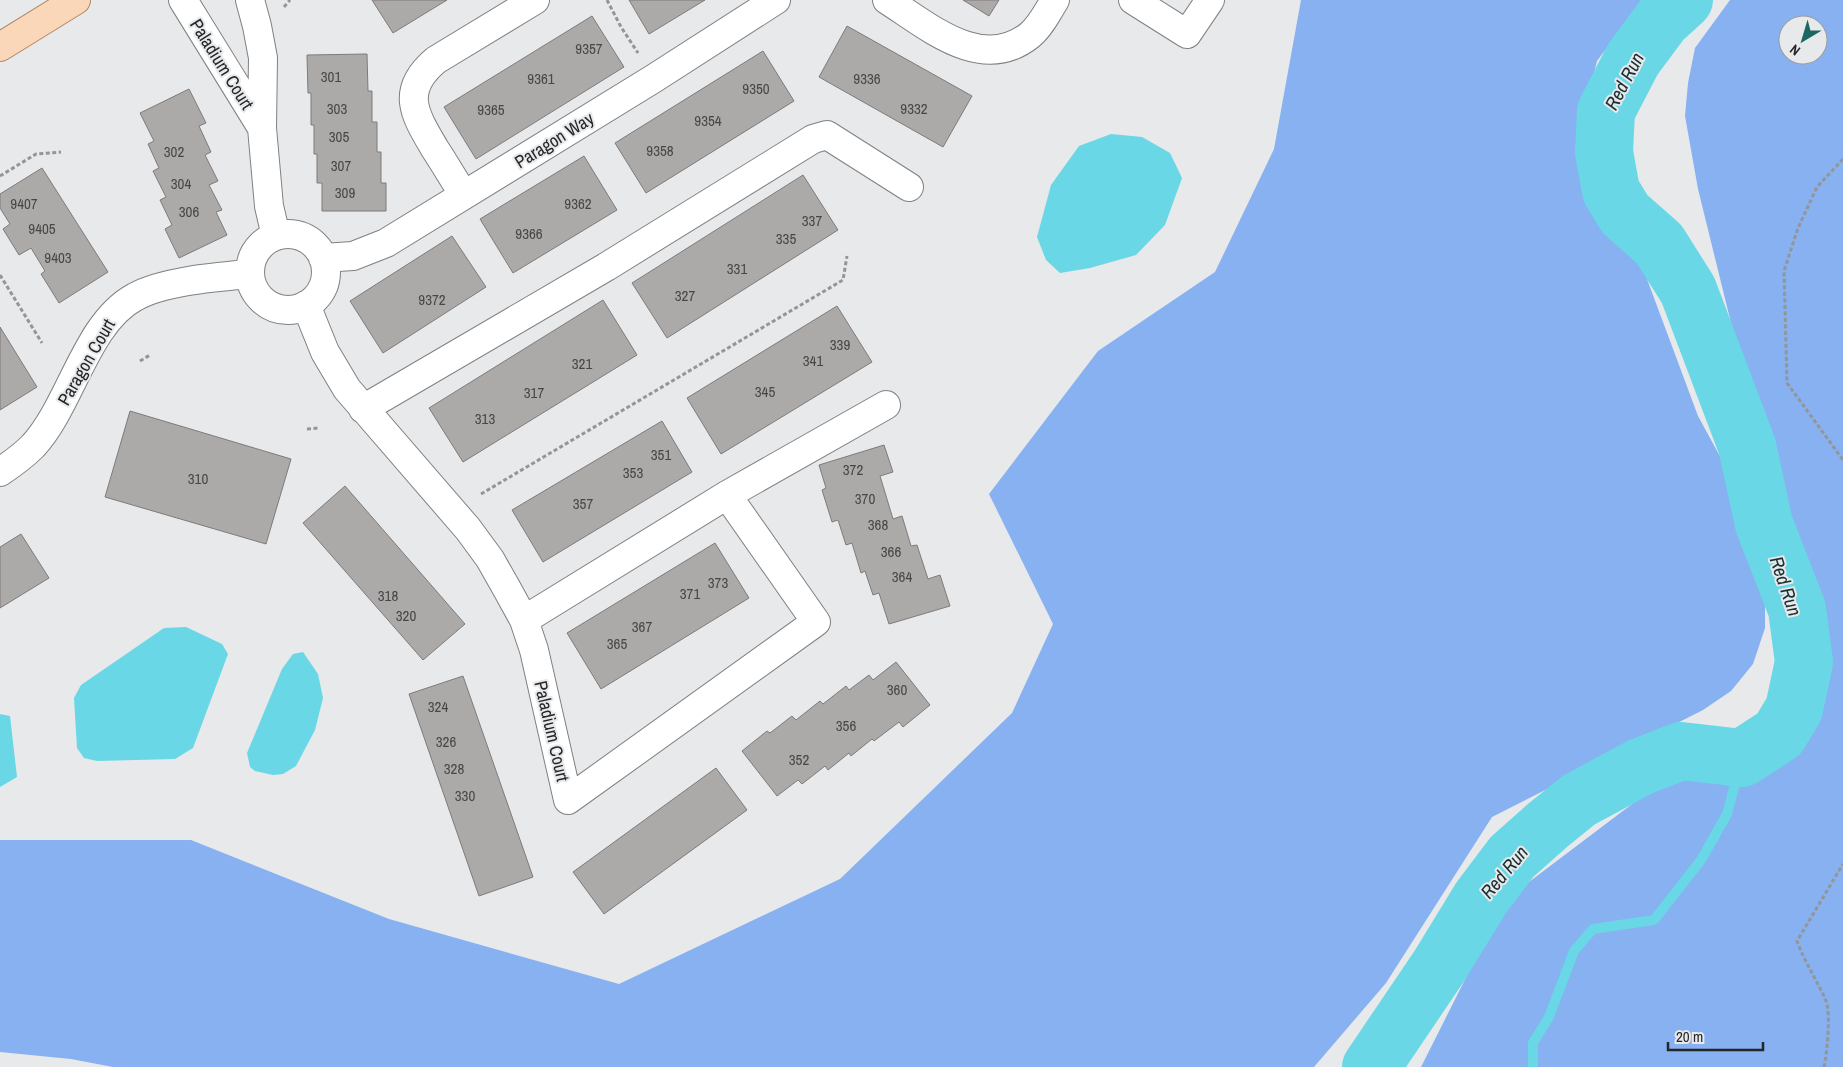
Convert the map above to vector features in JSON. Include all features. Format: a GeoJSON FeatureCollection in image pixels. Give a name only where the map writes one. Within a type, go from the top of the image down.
{"type":"FeatureCollection","features":[{"type":"Feature","properties":{"kind":"main road"},"geometry":{"type":"LineString","coordinates":[[0,47],[76,0]]}},
{"type":"Feature","properties":{"kind":"street","name":"Paladium Court"},"geometry":{"type":"LineString","coordinates":[[183,0],[262,128]]}},
{"type":"Feature","properties":{"kind":"street","name":"Paladium Court"},"geometry":{"type":"LineString","coordinates":[[250,0],[258,26],[264,58],[262,128],[270,206],[276,236]]}},
{"type":"Feature","properties":{"kind":"street"},"geometry":{"type":"LineString","coordinates":[[464,195],[420,125],[414,110],[414,95],[418,81],[425,69],[436,60],[535,0]]}},
{"type":"Feature","properties":{"kind":"street","name":"Paragon Way"},"geometry":{"type":"LineString","coordinates":[[323,258],[353,256],[386,243],[653,79],[776,0]]}},
{"type":"Feature","properties":{"kind":"street"},"geometry":{"type":"LineString","coordinates":[[887,0],[952,41],[975,49],[995,50],[1014,45],[1031,34],[1055,0]]}},
{"type":"Feature","properties":{"kind":"street"},"geometry":{"type":"LineString","coordinates":[[1133,0],[1187,34],[1210,0]]}},
{"type":"Feature","properties":{"kind":"street"},"geometry":{"type":"LineString","coordinates":[[363,409],[606,267],[813,139],[827,135],[909,187]]}},
{"type":"Feature","properties":{"kind":"street"},"geometry":{"type":"LineString","coordinates":[[295,235],[304,238],[312,243],[323,258],[326,267],[324,284],[313,300],[306,305],[294,309],[281,309],[270,305],[260,297],[253,286],[250,274],[253,257],[257,250],[269,239],[276,236],[295,235]]}},
{"type":"Feature","properties":{"kind":"street","name":"Paragon Court"},"geometry":{"type":"LineString","coordinates":[[0,472],[33,446],[46,428],[100,331],[120,307],[134,297],[159,288],[250,274]]}},
{"type":"Feature","properties":{"kind":"street","name":"Paladium Court"},"geometry":{"type":"LineString","coordinates":[[306,305],[324,352],[347,389],[468,529],[490,559],[524,620],[534,650],[568,800],[816,622],[727,495]]}},
{"type":"Feature","properties":{"kind":"street"},"geometry":{"type":"LineString","coordinates":[[524,620],[727,495],[886,405]]}},
{"type":"Feature","properties":{"kind":"path"},"geometry":{"type":"LineString","coordinates":[[284,8],[290,0]]}},
{"type":"Feature","properties":{"kind":"path"},"geometry":{"type":"LineString","coordinates":[[607,0],[640,57]]}},
{"type":"Feature","properties":{"kind":"path"},"geometry":{"type":"LineString","coordinates":[[0,176],[36,154],[61,152]]}},
{"type":"Feature","properties":{"kind":"path"},"geometry":{"type":"LineString","coordinates":[[1843,159],[1817,186],[1798,228],[1784,271],[1787,383],[1843,460]]}},
{"type":"Feature","properties":{"kind":"path"},"geometry":{"type":"LineString","coordinates":[[481,494],[843,280],[847,256]]}},
{"type":"Feature","properties":{"kind":"path"},"geometry":{"type":"LineString","coordinates":[[0,275],[42,342]]}},
{"type":"Feature","properties":{"kind":"path"},"geometry":{"type":"LineString","coordinates":[[140,361],[150,355]]}},
{"type":"Feature","properties":{"kind":"path"},"geometry":{"type":"LineString","coordinates":[[308,429],[318,428]]}},
{"type":"Feature","properties":{"kind":"path"},"geometry":{"type":"LineString","coordinates":[[1824,1067],[1828,1050],[1827,1003],[1804,960],[1797,941],[1843,864]]}},
{"type":"Feature","properties":{"kind":"shaded area"},"geometry":{"type":"Polygon","coordinates":[[[1301,0],[1643,0],[1597,61],[1588,97],[1586,168],[1641,263],[1698,416],[1752,515],[1765,593],[1765,628],[1753,664],[1731,691],[1703,710],[1492,817],[1386,983],[1314,1067],[113,1067],[71,1059],[0,1052],[0,840],[191,840],[389,919],[619,984],[840,879],[1012,713],[1053,624],[989,494],[1098,351],[1215,272],[1274,149],[1301,0]]]}},
{"type":"Feature","properties":{"kind":"shaded area"},"geometry":{"type":"Polygon","coordinates":[[[1730,0],[1843,0],[1843,1067],[1421,1067],[1505,900],[1685,764],[1806,699],[1801,558],[1732,327],[1698,189],[1685,116],[1688,83],[1695,48],[1730,0]]]}},
{"type":"Feature","properties":{"kind":"shaded area"},"geometry":{"type":"Polygon","coordinates":[[[1111,134],[1142,137],[1170,153],[1182,178],[1165,225],[1136,255],[1090,268],[1060,273],[1046,260],[1037,237],[1051,185],[1079,146],[1111,134]]]}},
{"type":"Feature","properties":{"kind":"shaded area"},"geometry":{"type":"Polygon","coordinates":[[[186,627],[222,644],[228,654],[193,748],[175,759],[97,761],[84,758],[77,748],[74,698],[81,685],[164,628],[186,627]]]}},
{"type":"Feature","properties":{"kind":"shaded area"},"geometry":{"type":"Polygon","coordinates":[[[303,652],[318,674],[323,698],[315,730],[296,766],[283,774],[273,775],[255,771],[250,767],[247,753],[282,669],[293,654],[303,652]]]}},
{"type":"Feature","properties":{"kind":"shaded area"},"geometry":{"type":"Polygon","coordinates":[[[0,714],[10,716],[17,777],[0,787],[0,714]]]}},
{"type":"Feature","properties":{"kind":"building"},"geometry":{"type":"Polygon","coordinates":[[[372,0],[447,0],[393,33],[372,0]]]}},
{"type":"Feature","properties":{"kind":"building"},"geometry":{"type":"Polygon","coordinates":[[[629,0],[705,0],[649,34],[629,0]]]}},
{"type":"Feature","properties":{"kind":"building"},"geometry":{"type":"Polygon","coordinates":[[[963,0],[999,0],[989,16],[963,0]]]}},
{"type":"Feature","properties":{"kind":"building"},"geometry":{"type":"Polygon","coordinates":[[[592,16],[624,67],[476,159],[444,107],[592,16]]]}},
{"type":"Feature","properties":{"kind":"building"},"geometry":{"type":"Polygon","coordinates":[[[847,26],[972,96],[943,147],[819,77],[847,26]]]}},
{"type":"Feature","properties":{"kind":"building"},"geometry":{"type":"Polygon","coordinates":[[[763,51],[794,101],[646,193],[615,143],[763,51]]]}},
{"type":"Feature","properties":{"kind":"building"},"geometry":{"type":"Polygon","coordinates":[[[367,54],[368,91],[372,91],[372,122],[377,122],[377,152],[381,152],[381,183],[386,183],[386,211],[322,211],[322,183],[317,183],[314,125],[311,125],[311,93],[308,93],[307,55],[367,54]]]}},
{"type":"Feature","properties":{"kind":"building"},"geometry":{"type":"Polygon","coordinates":[[[189,89],[206,123],[199,126],[211,152],[205,155],[218,181],[209,185],[222,210],[216,212],[227,235],[179,258],[165,229],[172,225],[160,200],[166,197],[153,171],[159,168],[148,144],[154,141],[140,113],[189,89]]]}},
{"type":"Feature","properties":{"kind":"building"},"geometry":{"type":"Polygon","coordinates":[[[584,156],[617,210],[513,273],[480,219],[584,156]]]}},
{"type":"Feature","properties":{"kind":"building"},"geometry":{"type":"Polygon","coordinates":[[[42,168],[108,272],[59,303],[41,274],[45,271],[31,248],[19,255],[3,229],[10,224],[0,208],[0,194],[42,168]]]}},
{"type":"Feature","properties":{"kind":"building"},"geometry":{"type":"Polygon","coordinates":[[[803,175],[838,230],[667,338],[632,283],[803,175]]]}},
{"type":"Feature","properties":{"kind":"building"},"geometry":{"type":"Polygon","coordinates":[[[452,236],[486,287],[383,353],[350,301],[452,236]]]}},
{"type":"Feature","properties":{"kind":"building"},"geometry":{"type":"Polygon","coordinates":[[[603,300],[637,355],[463,462],[429,408],[603,300]]]}},
{"type":"Feature","properties":{"kind":"building"},"geometry":{"type":"Polygon","coordinates":[[[837,306],[872,362],[721,454],[687,398],[837,306]]]}},
{"type":"Feature","properties":{"kind":"building"},"geometry":{"type":"Polygon","coordinates":[[[0,327],[37,387],[0,410],[0,327]]]}},
{"type":"Feature","properties":{"kind":"building"},"geometry":{"type":"Polygon","coordinates":[[[130,411],[291,459],[266,544],[105,497],[130,411]]]}},
{"type":"Feature","properties":{"kind":"building"},"geometry":{"type":"Polygon","coordinates":[[[662,421],[692,472],[543,562],[512,510],[662,421]]]}},
{"type":"Feature","properties":{"kind":"building"},"geometry":{"type":"Polygon","coordinates":[[[884,445],[893,472],[880,476],[893,519],[902,516],[911,546],[917,545],[928,579],[940,575],[950,606],[889,624],[879,593],[873,595],[865,571],[861,573],[852,543],[846,545],[838,520],[832,522],[822,490],[826,488],[819,465],[884,445]]]}},
{"type":"Feature","properties":{"kind":"building"},"geometry":{"type":"Polygon","coordinates":[[[345,486],[465,624],[423,660],[303,523],[345,486]]]}},
{"type":"Feature","properties":{"kind":"building"},"geometry":{"type":"Polygon","coordinates":[[[21,534],[49,578],[0,608],[0,547],[21,534]]]}},
{"type":"Feature","properties":{"kind":"building"},"geometry":{"type":"Polygon","coordinates":[[[715,543],[749,598],[601,689],[567,633],[715,543]]]}},
{"type":"Feature","properties":{"kind":"building"},"geometry":{"type":"Polygon","coordinates":[[[896,662],[930,705],[903,727],[899,722],[874,741],[872,739],[851,756],[849,753],[828,770],[825,766],[802,784],[798,780],[777,796],[742,751],[767,731],[770,733],[792,716],[796,720],[820,701],[823,704],[846,686],[849,690],[869,675],[873,680],[896,662]]]}},
{"type":"Feature","properties":{"kind":"building"},"geometry":{"type":"Polygon","coordinates":[[[463,676],[533,877],[479,896],[409,694],[463,676]]]}},
{"type":"Feature","properties":{"kind":"building"},"geometry":{"type":"Polygon","coordinates":[[[716,768],[747,810],[604,914],[573,872],[716,768]]]}},
{"type":"Feature","properties":{"kind":"waterway","name":"Red Run"},"geometry":{"type":"LineString","coordinates":[[1371,1067],[1440,965],[1481,898],[1512,857],[1548,825],[1579,800],[1640,767],[1681,751],[1742,758],[1779,734],[1794,709],[1804,662],[1797,609],[1764,524],[1747,446],[1688,290],[1659,244],[1625,214],[1611,191],[1604,152],[1606,111],[1633,59],[1662,20],[1684,0]]}},
{"type":"Feature","properties":{"kind":"waterway"},"geometry":{"type":"LineString","coordinates":[[1533,1067],[1533,1043],[1549,1017],[1574,951],[1593,929],[1654,920],[1701,860],[1727,814],[1742,758]]}}]}
